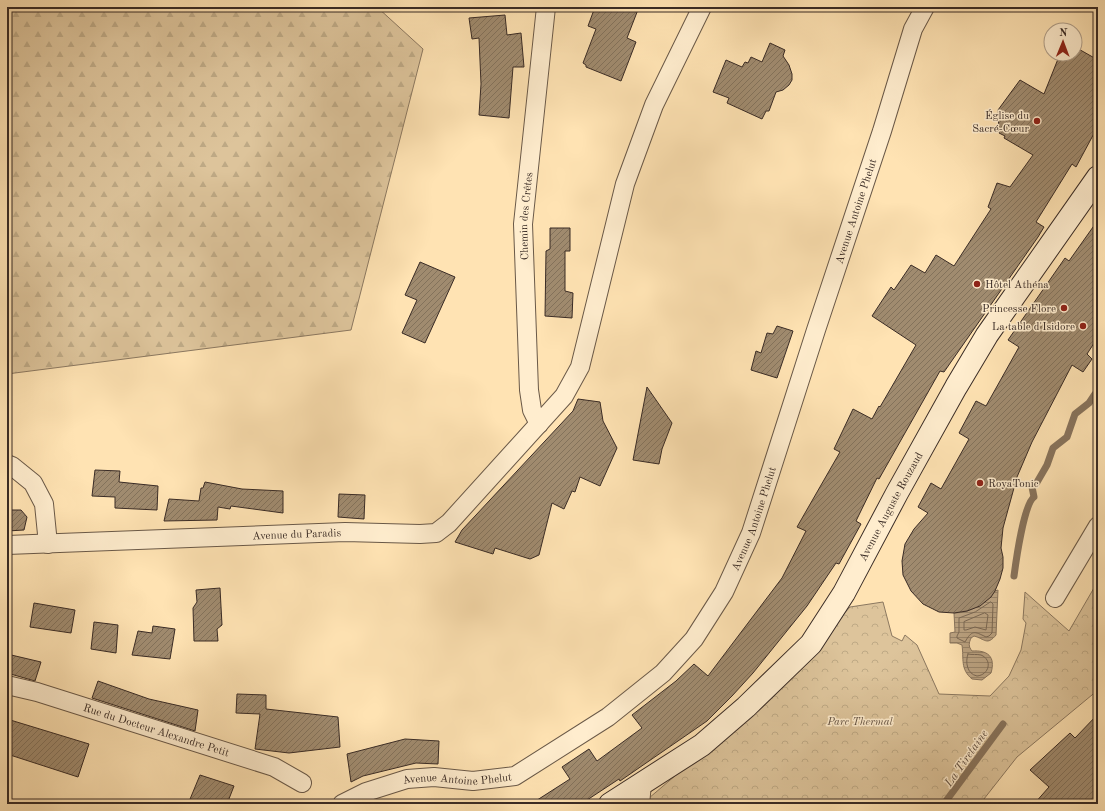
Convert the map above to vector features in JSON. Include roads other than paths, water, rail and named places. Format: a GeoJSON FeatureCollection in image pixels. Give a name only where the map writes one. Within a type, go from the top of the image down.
{"type":"FeatureCollection","features":[{"type":"Feature","properties":{"kind":"main road","name":"Avenue Auguste Rouzaud"},"geometry":{"type":"LineString","coordinates":[[610,804],[641,794],[702,746],[746,707],[811,644],[844,593],[897,493],[987,335],[1096,182]]}},
{"type":"Feature","properties":{"kind":"street","name":"Chemin des Crêtes"},"geometry":{"type":"LineString","coordinates":[[539,424],[532,410],[529,390],[523,224],[546,7]]}},
{"type":"Feature","properties":{"kind":"street"},"geometry":{"type":"LineString","coordinates":[[539,424],[564,396],[580,367],[625,184],[654,105],[702,7]]}},
{"type":"Feature","properties":{"kind":"street","name":"Avenue Antoine Phelut"},"geometry":{"type":"LineString","coordinates":[[342,804],[366,792],[407,780],[434,777],[473,781],[515,776],[608,717],[663,672],[694,640],[724,592],[752,533],[818,323],[882,131],[913,29],[925,7]]}},
{"type":"Feature","properties":{"kind":"street","name":"Avenue du Paradis"},"geometry":{"type":"LineString","coordinates":[[7,546],[345,532],[436,533],[449,523],[539,424]]}},
{"type":"Feature","properties":{"kind":"street"},"geometry":{"type":"LineString","coordinates":[[7,464],[12,466],[33,483],[44,504],[48,544]]}},
{"type":"Feature","properties":{"kind":"street"},"geometry":{"type":"LineString","coordinates":[[1055,598],[1098,526]]}},
{"type":"Feature","properties":{"kind":"street","name":"Rue du Docteur Alexandre Petit"},"geometry":{"type":"LineString","coordinates":[[7,685],[37,692],[274,768],[302,782]]}},
{"type":"Feature","properties":{"kind":"water"},"geometry":{"type":"Polygon","coordinates":[[[998,590],[996,635],[988,641],[974,636],[971,638],[969,644],[972,651],[982,652],[989,655],[992,662],[991,673],[982,680],[972,679],[964,668],[962,645],[950,643],[950,633],[955,632],[954,613],[960,613],[972,609],[998,590]]]}},
{"type":"Feature","properties":{"kind":"waterway","name":"La Tiretaine"},"geometry":{"type":"LineString","coordinates":[[1014,576],[1024,521],[1030,502],[1034,497],[1032,487],[1036,484],[1047,465],[1053,448],[1067,437],[1075,414],[1089,403],[1095,394]]}},
{"type":"Feature","properties":{"kind":"waterway","name":"La Tiretaine"},"geometry":{"type":"LineString","coordinates":[[946,804],[946,801],[1003,724]]}},
{"type":"Feature","properties":{"kind":"place","name":"Église du Sacré-Cœur"},"geometry":{"type":"Point","coordinates":[1037,121]}},
{"type":"Feature","properties":{"kind":"place","name":"Hôtel Athéna"},"geometry":{"type":"Point","coordinates":[977,284]}},
{"type":"Feature","properties":{"kind":"place","name":"Princesse Flore"},"geometry":{"type":"Point","coordinates":[1064,308]}},
{"type":"Feature","properties":{"kind":"place","name":"La table d'Isidore"},"geometry":{"type":"Point","coordinates":[1083,326]}},
{"type":"Feature","properties":{"kind":"place","name":"RoyaTonic"},"geometry":{"type":"Point","coordinates":[980,483]}},
{"type":"Feature","properties":{"kind":"park label","name":"Parc Thermal"},"geometry":{"type":"Point","coordinates":[860,721]}}]}
